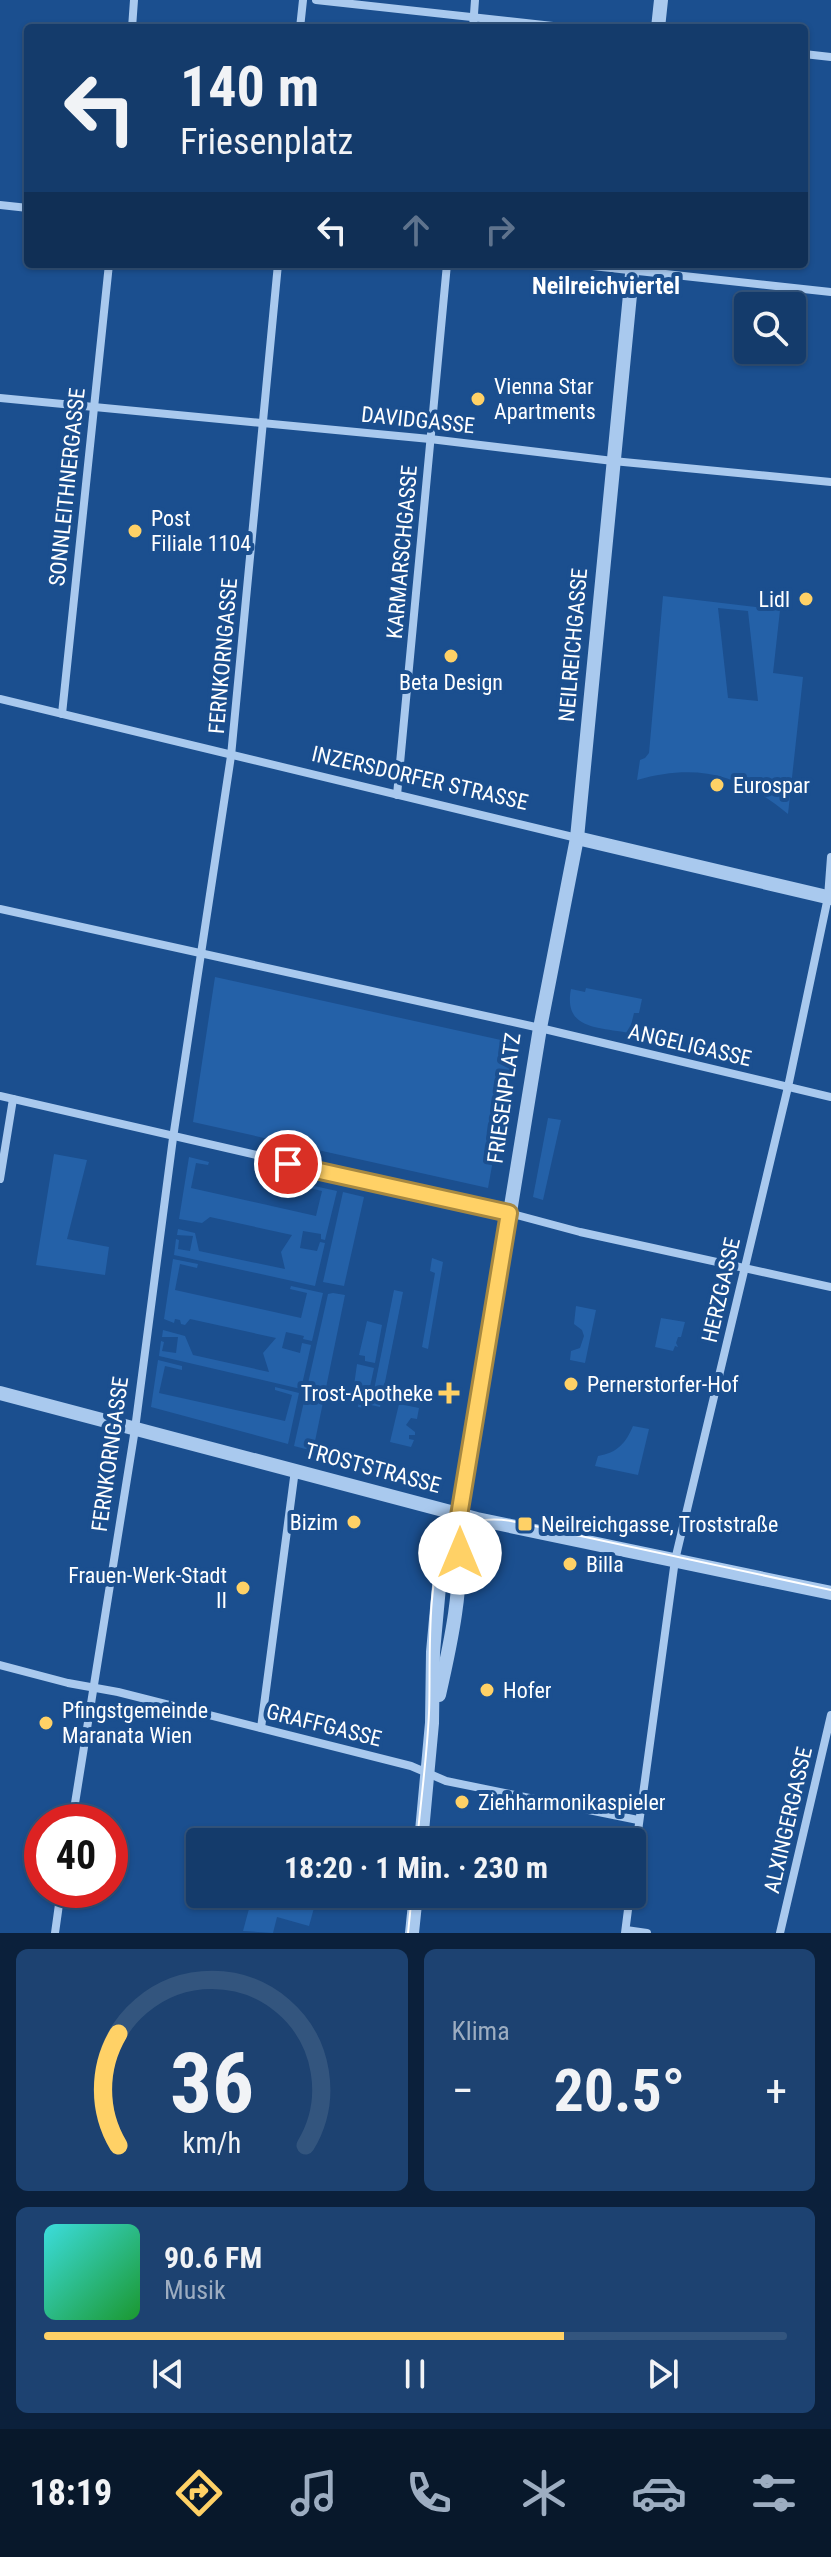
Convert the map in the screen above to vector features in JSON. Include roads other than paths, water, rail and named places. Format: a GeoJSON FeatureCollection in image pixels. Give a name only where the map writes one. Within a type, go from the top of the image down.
{"type":"FeatureCollection","features":[{"type":"Feature","properties":{"kind":"street"},"geometry":{"type":"LineString","coordinates":[[132,24],[134,0]]}},
{"type":"Feature","properties":{"kind":"street"},"geometry":{"type":"LineString","coordinates":[[300,24],[303,0]]}},
{"type":"Feature","properties":{"kind":"street"},"geometry":{"type":"LineString","coordinates":[[316,0],[536,24]]}},
{"type":"Feature","properties":{"kind":"street"},"geometry":{"type":"LineString","coordinates":[[473,24],[475,0]]}},
{"type":"Feature","properties":{"kind":"street"},"geometry":{"type":"LineString","coordinates":[[658,24],[661,0]]}},
{"type":"Feature","properties":{"kind":"street"},"geometry":{"type":"LineString","coordinates":[[808,54],[831,57]]}},
{"type":"Feature","properties":{"kind":"street"},"geometry":{"type":"LineString","coordinates":[[0,205],[24,208]]}},
{"type":"Feature","properties":{"kind":"street","name":"SONNLEITHNERGASSE"},"geometry":{"type":"LineString","coordinates":[[62,714],[109,268]]}},
{"type":"Feature","properties":{"kind":"street","name":"FERNKORNGASSE"},"geometry":{"type":"LineString","coordinates":[[202,955],[231,756],[278,268]]}},
{"type":"Feature","properties":{"kind":"street","name":"KARMARSCHGASSE"},"geometry":{"type":"LineString","coordinates":[[397,795],[447,268]]}},
{"type":"Feature","properties":{"kind":"street","name":"NEILREICHGASSE"},"geometry":{"type":"LineString","coordinates":[[540,1028],[577,838],[632,268]]}},
{"type":"Feature","properties":{"kind":"street"},"geometry":{"type":"LineString","coordinates":[[640,268],[831,292]]}},
{"type":"Feature","properties":{"kind":"street","name":"DAVIDGASSE"},"geometry":{"type":"LineString","coordinates":[[0,398],[430,439],[831,482]]}},
{"type":"Feature","properties":{"kind":"street","name":"INZERSDORFER STRASSE"},"geometry":{"type":"LineString","coordinates":[[0,699],[829,898]]}},
{"type":"Feature","properties":{"kind":"street","name":"HERZGASSE"},"geometry":{"type":"LineString","coordinates":[[637,1828],[675,1560],[788,1087],[829,898],[831,857]]}},
{"type":"Feature","properties":{"kind":"street"},"geometry":{"type":"LineString","coordinates":[[0,909],[202,955],[173,1138]]}},
{"type":"Feature","properties":{"kind":"street","name":"FRIESENPLATZ"},"geometry":{"type":"LineString","coordinates":[[202,955],[540,1028],[509,1213]]}},
{"type":"Feature","properties":{"kind":"street","name":"ANGELIGASSE"},"geometry":{"type":"LineString","coordinates":[[540,1028],[831,1097]]}},
{"type":"Feature","properties":{"kind":"street"},"geometry":{"type":"LineString","coordinates":[[0,1096],[580,1232],[831,1287]]}},
{"type":"Feature","properties":{"kind":"street"},"geometry":{"type":"LineString","coordinates":[[0,1179],[13,1099]]}},
{"type":"Feature","properties":{"kind":"street","name":"FERNKORNGASSE"},"geometry":{"type":"LineString","coordinates":[[75,1804],[135,1429],[173,1138]]}},
{"type":"Feature","properties":{"kind":"street"},"geometry":{"type":"LineString","coordinates":[[422,1828],[440,1576],[461,1513],[509,1213]]}},
{"type":"Feature","properties":{"kind":"street","name":"TROSTSTRASSE"},"geometry":{"type":"LineString","coordinates":[[0,1393],[477,1519],[831,1593]]}},
{"type":"Feature","properties":{"kind":"street"},"geometry":{"type":"LineString","coordinates":[[261,1728],[295,1470]]}},
{"type":"Feature","properties":{"kind":"street","name":"GRAFFGASSE"},"geometry":{"type":"LineString","coordinates":[[0,1665],[411,1766],[446,1781],[638,1820]]}},
{"type":"Feature","properties":{"kind":"street","name":"ALXINGERGASSE"},"geometry":{"type":"LineString","coordinates":[[780,1933],[831,1715]]}},
{"type":"Feature","properties":{"kind":"street"},"geometry":{"type":"LineString","coordinates":[[55,1933],[58,1908]]}},
{"type":"Feature","properties":{"kind":"street"},"geometry":{"type":"LineString","coordinates":[[412,1933],[415,1908]]}},
{"type":"Feature","properties":{"kind":"street"},"geometry":{"type":"LineString","coordinates":[[628,1908],[625,1931],[647,1933]]}},
{"type":"Feature","properties":{"kind":"tram line"},"geometry":{"type":"LineString","coordinates":[[418,1828],[428,1729],[430,1625],[435,1577],[439,1557],[446,1543],[459,1529],[483,1520],[511,1521],[831,1590]]}},
{"type":"Feature","properties":{"kind":"tram line"},"geometry":{"type":"LineString","coordinates":[[408,1933],[411,1908]]}},
{"type":"Feature","properties":{"kind":"place","name":"Vienna Star Apartments"},"geometry":{"type":"Point","coordinates":[478,399]}},
{"type":"Feature","properties":{"kind":"place","name":"Post Filiale 1104"},"geometry":{"type":"Point","coordinates":[135,531]}},
{"type":"Feature","properties":{"kind":"place","name":"Lidl"},"geometry":{"type":"Point","coordinates":[806,599]}},
{"type":"Feature","properties":{"kind":"place","name":"Beta Design"},"geometry":{"type":"Point","coordinates":[451,656]}},
{"type":"Feature","properties":{"kind":"place","name":"Eurospar"},"geometry":{"type":"Point","coordinates":[717,785]}},
{"type":"Feature","properties":{"kind":"place","name":"Pernerstorfer-Hof"},"geometry":{"type":"Point","coordinates":[571,1384]}},
{"type":"Feature","properties":{"kind":"place","name":"Trost-Apotheke"},"geometry":{"type":"Point","coordinates":[449,1393]}},
{"type":"Feature","properties":{"kind":"place","name":"Bizim"},"geometry":{"type":"Point","coordinates":[354,1522]}},
{"type":"Feature","properties":{"kind":"place","name":"Neilreichgasse, Troststraße"},"geometry":{"type":"Point","coordinates":[525,1524]}},
{"type":"Feature","properties":{"kind":"place","name":"Billa"},"geometry":{"type":"Point","coordinates":[570,1564]}},
{"type":"Feature","properties":{"kind":"place","name":"Frauen-Werk-Stadt II"},"geometry":{"type":"Point","coordinates":[243,1588]}},
{"type":"Feature","properties":{"kind":"place","name":"Hofer"},"geometry":{"type":"Point","coordinates":[487,1690]}},
{"type":"Feature","properties":{"kind":"place","name":"Pfingstgemeinde Maranata Wien"},"geometry":{"type":"Point","coordinates":[46,1723]}},
{"type":"Feature","properties":{"kind":"place","name":"Ziehharmonikaspieler"},"geometry":{"type":"Point","coordinates":[462,1802]}},
{"type":"Feature","properties":{"kind":"district","name":"Neilreichviertel"},"geometry":{"type":"Point","coordinates":[606,286]}}]}
